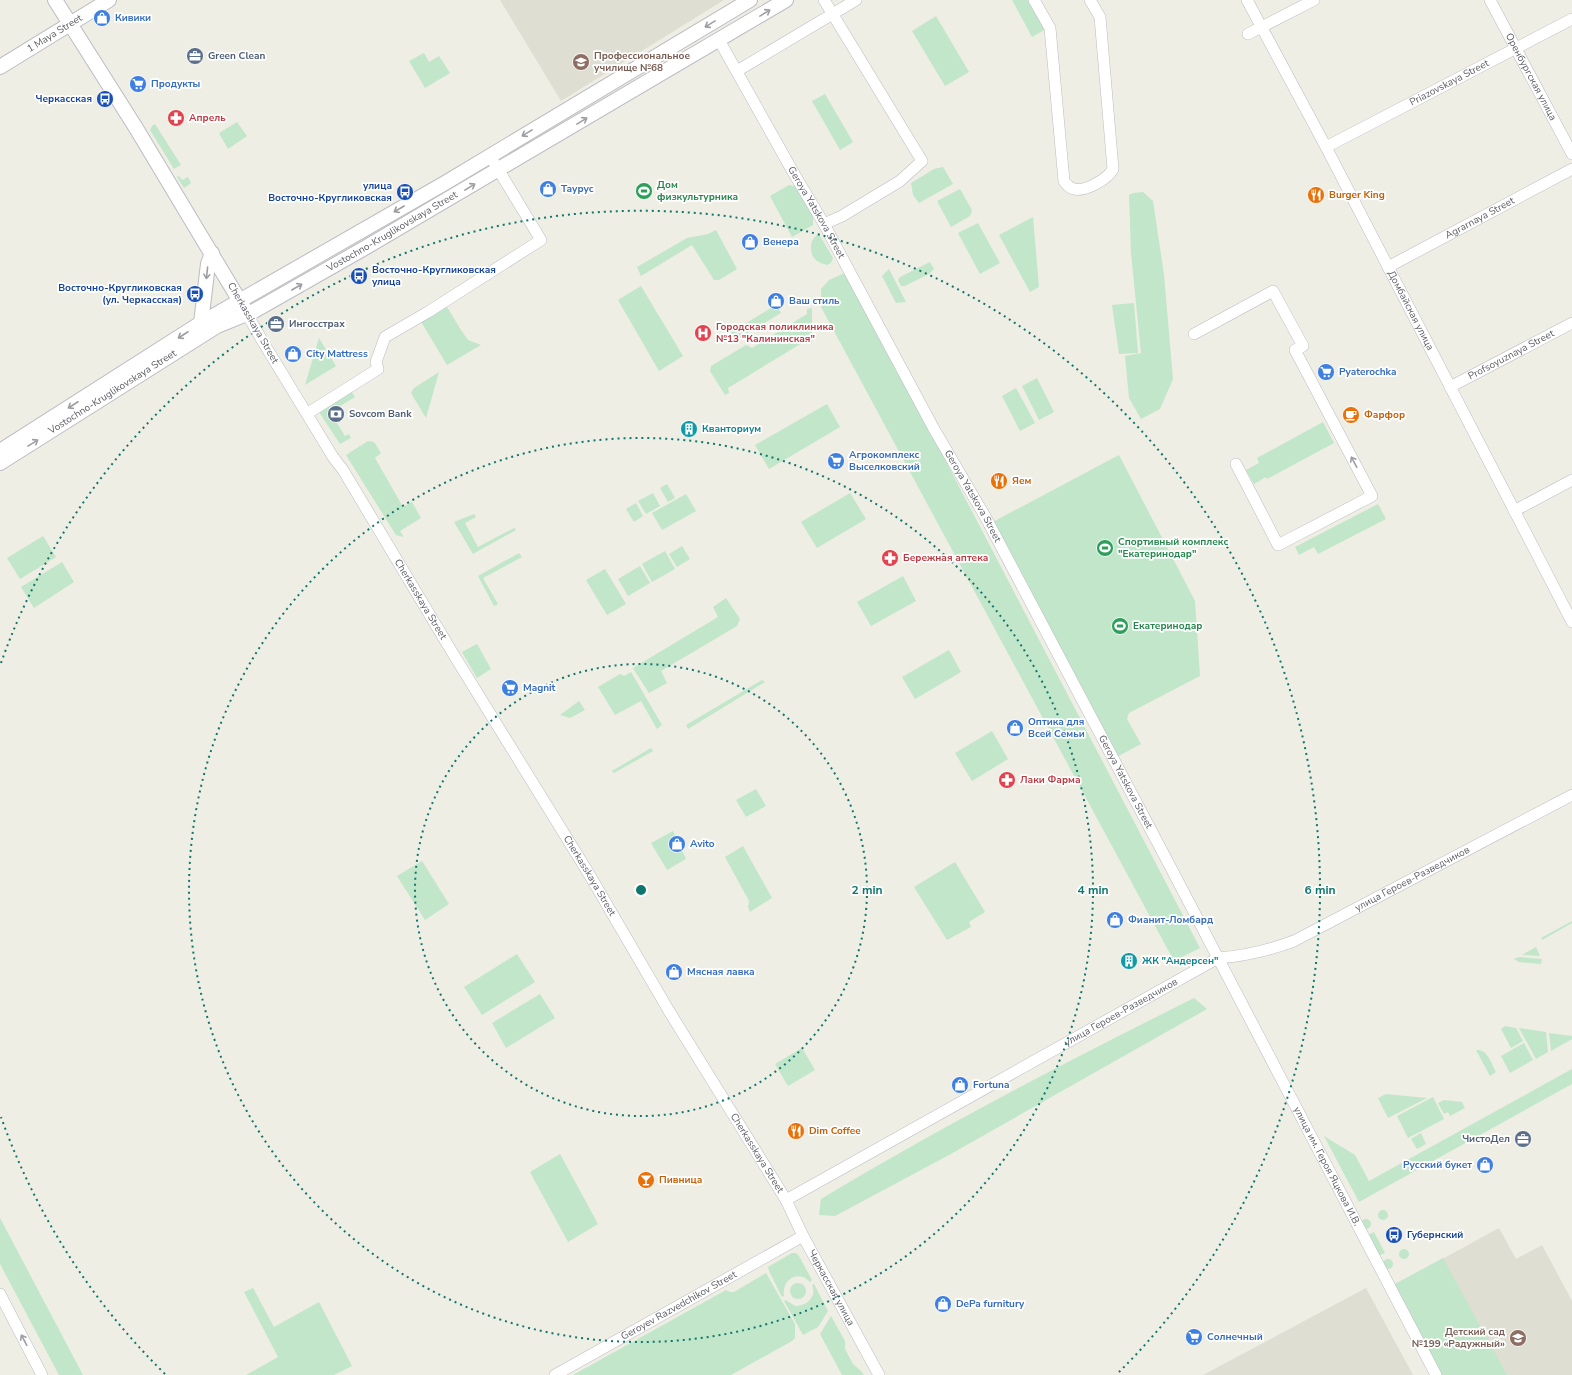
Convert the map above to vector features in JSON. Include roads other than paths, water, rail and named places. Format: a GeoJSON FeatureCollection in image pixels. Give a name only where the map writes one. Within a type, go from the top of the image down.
{"type":"FeatureCollection","features":[{"type":"Feature","properties":{"kind":"street","name":"Cherkasskaya Street"},"geometry":{"type":"LineString","coordinates":[[55,0],[212,253],[260,337],[308,413],[452,652],[589,874],[669,1011],[786,1200]]}},
{"type":"Feature","properties":{"kind":"street","name":"1 Maya Street"},"geometry":{"type":"LineString","coordinates":[[0,67],[109,0]]}},
{"type":"Feature","properties":{"kind":"street","name":"Vostochno-Kruglikovskaya Street"},"geometry":{"type":"LineString","coordinates":[[0,451],[201,322],[490,156],[750,0]]}},
{"type":"Feature","properties":{"kind":"street","name":"Vostochno-Kruglikovskaya Street"},"geometry":{"type":"LineString","coordinates":[[0,463],[217,326],[247,314],[364,249],[786,0]]}},
{"type":"Feature","properties":{"kind":"street"},"geometry":{"type":"LineString","coordinates":[[824,0],[922,161],[900,180],[842,216],[824,224]]}},
{"type":"Feature","properties":{"kind":"street"},"geometry":{"type":"LineString","coordinates":[[737,71],[856,0]]}},
{"type":"Feature","properties":{"kind":"street"},"geometry":{"type":"LineString","coordinates":[[1034,0],[1050,28],[1064,181],[1068,186],[1075,190],[1084,189],[1106,179],[1113,169],[1100,17],[1090,0]]}},
{"type":"Feature","properties":{"kind":"street","name":"Домбайская улица"},"geometry":{"type":"LineString","coordinates":[[1247,0],[1326,147],[1572,622]]}},
{"type":"Feature","properties":{"kind":"street"},"geometry":{"type":"LineString","coordinates":[[1248,34],[1314,0]]}},
{"type":"Feature","properties":{"kind":"street","name":"Оренбургская улица"},"geometry":{"type":"LineString","coordinates":[[1490,0],[1572,154]]}},
{"type":"Feature","properties":{"kind":"street","name":"Priazovskaya Street"},"geometry":{"type":"LineString","coordinates":[[1326,147],[1572,19]]}},
{"type":"Feature","properties":{"kind":"street","name":"Geroya Yatskova Street"},"geometry":{"type":"LineString","coordinates":[[719,40],[824,224],[934,429],[986,518],[1218,958]]}},
{"type":"Feature","properties":{"kind":"street"},"geometry":{"type":"LineString","coordinates":[[308,413],[378,369],[376,362],[385,337],[541,240],[490,156]]}},
{"type":"Feature","properties":{"kind":"street","name":"Agrarnaya Street"},"geometry":{"type":"LineString","coordinates":[[1388,267],[1572,169]]}},
{"type":"Feature","properties":{"kind":"street"},"geometry":{"type":"LineString","coordinates":[[201,322],[208,264],[212,253]]}},
{"type":"Feature","properties":{"kind":"street"},"geometry":{"type":"LineString","coordinates":[[1194,334],[1273,291],[1303,346],[1295,350],[1372,496],[1278,545],[1236,464]]}},
{"type":"Feature","properties":{"kind":"street","name":"Profsoyuznaya Street"},"geometry":{"type":"LineString","coordinates":[[1450,387],[1572,323]]}},
{"type":"Feature","properties":{"kind":"street"},"geometry":{"type":"LineString","coordinates":[[1514,511],[1572,480]]}},
{"type":"Feature","properties":{"kind":"street","name":"улица Героев-Разведчиков"},"geometry":{"type":"LineString","coordinates":[[786,1200],[1218,958],[1266,951],[1294,941],[1572,795]]}},
{"type":"Feature","properties":{"kind":"street","name":"улица им. Героя Яцкова И.В."},"geometry":{"type":"LineString","coordinates":[[1218,958],[1436,1375]]}},
{"type":"Feature","properties":{"kind":"street","name":"Черкасская улица"},"geometry":{"type":"LineString","coordinates":[[786,1200],[879,1375]]}},
{"type":"Feature","properties":{"kind":"street","name":"Geroyev Razvedchikov Street"},"geometry":{"type":"LineString","coordinates":[[555,1375],[804,1236]]}},
{"type":"Feature","properties":{"kind":"street"},"geometry":{"type":"LineString","coordinates":[[0,1294],[42,1375]]}},
{"type":"Feature","properties":{"kind":"place","name":"Кивики"},"geometry":{"type":"Point","coordinates":[102,18]}},
{"type":"Feature","properties":{"kind":"place","name":"Green Clean"},"geometry":{"type":"Point","coordinates":[195,56]}},
{"type":"Feature","properties":{"kind":"place","name":"Профессиональное училище №68"},"geometry":{"type":"Point","coordinates":[581,62]}},
{"type":"Feature","properties":{"kind":"place","name":"Продукты"},"geometry":{"type":"Point","coordinates":[138,84]}},
{"type":"Feature","properties":{"kind":"place","name":"Черкасская"},"geometry":{"type":"Point","coordinates":[105,99]}},
{"type":"Feature","properties":{"kind":"place","name":"Апрель"},"geometry":{"type":"Point","coordinates":[176,118]}},
{"type":"Feature","properties":{"kind":"place","name":"Таурус"},"geometry":{"type":"Point","coordinates":[548,189]}},
{"type":"Feature","properties":{"kind":"place","name":"Дом физкультурника"},"geometry":{"type":"Point","coordinates":[644,191]}},
{"type":"Feature","properties":{"kind":"place","name":"улица Восточно-Кругликовская"},"geometry":{"type":"Point","coordinates":[405,192]}},
{"type":"Feature","properties":{"kind":"place","name":"Burger King"},"geometry":{"type":"Point","coordinates":[1316,195]}},
{"type":"Feature","properties":{"kind":"place","name":"Венера"},"geometry":{"type":"Point","coordinates":[750,242]}},
{"type":"Feature","properties":{"kind":"place","name":"Восточно-Кругликовская улица"},"geometry":{"type":"Point","coordinates":[359,276]}},
{"type":"Feature","properties":{"kind":"place","name":"Восточно-Кругликовская (ул. Черкасская)"},"geometry":{"type":"Point","coordinates":[195,294]}},
{"type":"Feature","properties":{"kind":"place","name":"Ваш стиль"},"geometry":{"type":"Point","coordinates":[776,301]}},
{"type":"Feature","properties":{"kind":"place","name":"Ингосстрах"},"geometry":{"type":"Point","coordinates":[276,324]}},
{"type":"Feature","properties":{"kind":"place","name":"Городская поликлиника №13 \"Калининская\""},"geometry":{"type":"Point","coordinates":[703,333]}},
{"type":"Feature","properties":{"kind":"place","name":"City Mattress"},"geometry":{"type":"Point","coordinates":[293,354]}},
{"type":"Feature","properties":{"kind":"place","name":"Pyaterochka"},"geometry":{"type":"Point","coordinates":[1326,372]}},
{"type":"Feature","properties":{"kind":"place","name":"Sovcom Bank"},"geometry":{"type":"Point","coordinates":[336,414]}},
{"type":"Feature","properties":{"kind":"place","name":"Фарфор"},"geometry":{"type":"Point","coordinates":[1351,415]}},
{"type":"Feature","properties":{"kind":"place","name":"Кванториум"},"geometry":{"type":"Point","coordinates":[689,429]}},
{"type":"Feature","properties":{"kind":"place","name":"Агрокомплекс Выселковский"},"geometry":{"type":"Point","coordinates":[836,461]}},
{"type":"Feature","properties":{"kind":"place","name":"Яем"},"geometry":{"type":"Point","coordinates":[999,481]}},
{"type":"Feature","properties":{"kind":"place","name":"Спортивный комплекс \"Екатеринодар\""},"geometry":{"type":"Point","coordinates":[1105,548]}},
{"type":"Feature","properties":{"kind":"place","name":"Бережная аптека"},"geometry":{"type":"Point","coordinates":[890,558]}},
{"type":"Feature","properties":{"kind":"place","name":"Екатеринодар"},"geometry":{"type":"Point","coordinates":[1120,626]}},
{"type":"Feature","properties":{"kind":"place","name":"Magnit"},"geometry":{"type":"Point","coordinates":[510,688]}},
{"type":"Feature","properties":{"kind":"place","name":"Оптика для Всей Семьи"},"geometry":{"type":"Point","coordinates":[1015,728]}},
{"type":"Feature","properties":{"kind":"place","name":"Лаки Фарма"},"geometry":{"type":"Point","coordinates":[1007,780]}},
{"type":"Feature","properties":{"kind":"place","name":"Avito"},"geometry":{"type":"Point","coordinates":[677,844]}},
{"type":"Feature","properties":{"kind":"place","name":"Фианит-Ломбард"},"geometry":{"type":"Point","coordinates":[1115,920]}},
{"type":"Feature","properties":{"kind":"place","name":"ЖК \"Андерсен\""},"geometry":{"type":"Point","coordinates":[1129,961]}},
{"type":"Feature","properties":{"kind":"place","name":"Мясная лавка"},"geometry":{"type":"Point","coordinates":[674,972]}},
{"type":"Feature","properties":{"kind":"place","name":"Fortuna"},"geometry":{"type":"Point","coordinates":[960,1085]}},
{"type":"Feature","properties":{"kind":"place","name":"Dim Coffee"},"geometry":{"type":"Point","coordinates":[796,1131]}},
{"type":"Feature","properties":{"kind":"place","name":"ЧистоДел"},"geometry":{"type":"Point","coordinates":[1523,1139]}},
{"type":"Feature","properties":{"kind":"place","name":"Русский букет"},"geometry":{"type":"Point","coordinates":[1485,1165]}},
{"type":"Feature","properties":{"kind":"place","name":"Пивница"},"geometry":{"type":"Point","coordinates":[646,1180]}},
{"type":"Feature","properties":{"kind":"place","name":"Губернский"},"geometry":{"type":"Point","coordinates":[1394,1235]}},
{"type":"Feature","properties":{"kind":"place","name":"DePa furnitury"},"geometry":{"type":"Point","coordinates":[943,1304]}},
{"type":"Feature","properties":{"kind":"place","name":"Солнечный"},"geometry":{"type":"Point","coordinates":[1194,1337]}},
{"type":"Feature","properties":{"kind":"place","name":"Детский сад №199 «Радужный»"},"geometry":{"type":"Point","coordinates":[1518,1338]}}]}
